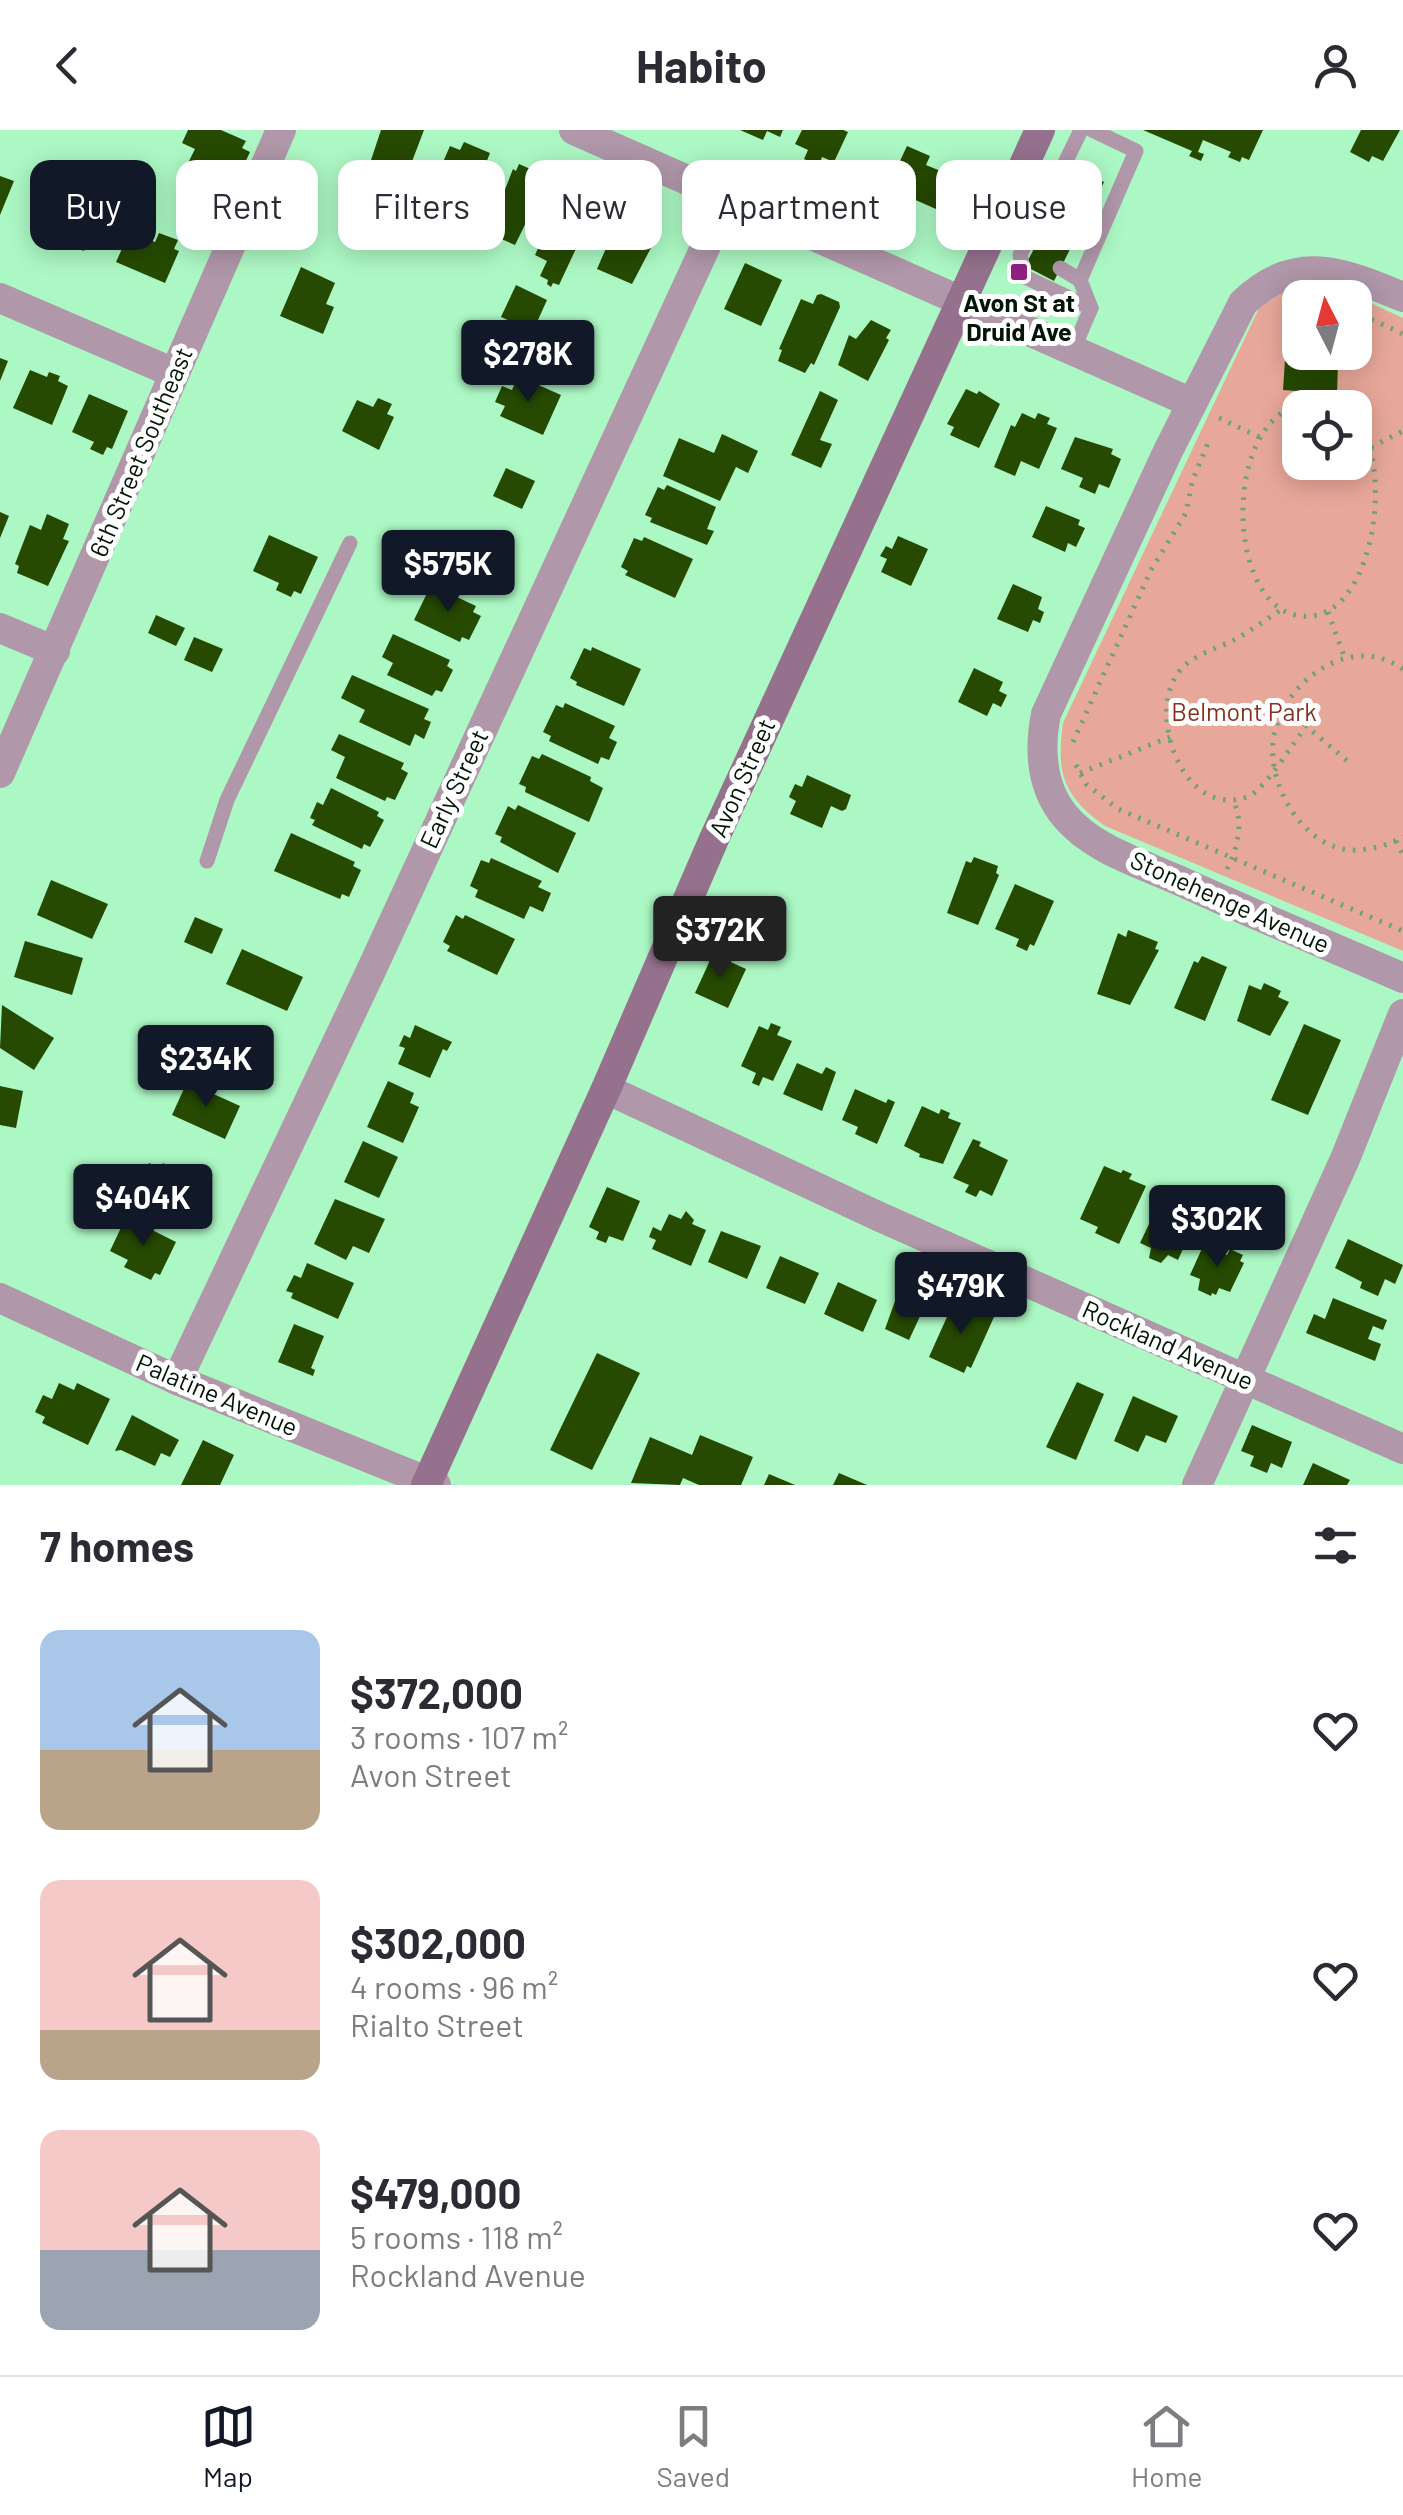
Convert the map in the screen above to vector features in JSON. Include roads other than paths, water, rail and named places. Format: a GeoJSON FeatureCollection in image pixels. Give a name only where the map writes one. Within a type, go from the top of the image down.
{"type":"FeatureCollection","features":[{"type":"Feature","properties":{"kind":"main road","name":"Avon Street"},"geometry":{"type":"LineString","coordinates":[[430,1484],[714,839],[1040,130]]}},
{"type":"Feature","properties":{"kind":"street","name":"6th Street Southeast"},"geometry":{"type":"LineString","coordinates":[[0,774],[280,130]]}},
{"type":"Feature","properties":{"kind":"street"},"geometry":{"type":"LineString","coordinates":[[574,130],[682,178]]}},
{"type":"Feature","properties":{"kind":"street","name":"Early Street"},"geometry":{"type":"LineString","coordinates":[[177,1380],[361,993],[704,250]]}},
{"type":"Feature","properties":{"kind":"street"},"geometry":{"type":"LineString","coordinates":[[846,250],[1205,410],[1244,303],[1260,286],[1305,269],[1329,271],[1403,298]]}},
{"type":"Feature","properties":{"kind":"street"},"geometry":{"type":"LineString","coordinates":[[0,298],[174,373]]}},
{"type":"Feature","properties":{"kind":"street","name":"Stonehenge Avenue"},"geometry":{"type":"LineString","coordinates":[[1205,410],[1046,714],[1042,764],[1050,791],[1083,834],[1110,849],[1403,978]]}},
{"type":"Feature","properties":{"kind":"street"},"geometry":{"type":"LineString","coordinates":[[0,628],[55,651]]}},
{"type":"Feature","properties":{"kind":"street"},"geometry":{"type":"LineString","coordinates":[[1197,1485],[1345,1159],[1403,1014]]}},
{"type":"Feature","properties":{"kind":"street","name":"Rockland Avenue"},"geometry":{"type":"LineString","coordinates":[[606,1089],[880,1217],[1403,1449]]}},
{"type":"Feature","properties":{"kind":"street","name":"Palatine Avenue"},"geometry":{"type":"LineString","coordinates":[[0,1298],[177,1380],[430,1484]]}},
{"type":"Feature","properties":{"kind":"lane"},"geometry":{"type":"LineString","coordinates":[[1081,130],[1045,216],[1028,250],[1020,256],[1025,277],[1091,308]]}},
{"type":"Feature","properties":{"kind":"lane"},"geometry":{"type":"LineString","coordinates":[[1092,130],[1136,151],[1102,229]]}},
{"type":"Feature","properties":{"kind":"lane"},"geometry":{"type":"LineString","coordinates":[[1102,200],[1112,206]]}},
{"type":"Feature","properties":{"kind":"lane"},"geometry":{"type":"LineString","coordinates":[[1080,280],[1093,250]]}},
{"type":"Feature","properties":{"kind":"lane"},"geometry":{"type":"LineString","coordinates":[[1060,268],[1080,280],[1091,308],[1072,350]]}},
{"type":"Feature","properties":{"kind":"lane"},"geometry":{"type":"LineString","coordinates":[[207,860],[228,800],[350,543]]}},
{"type":"Feature","properties":{"kind":"place","name":"Avon St at Druid Ave"},"geometry":{"type":"Point","coordinates":[1019,272]}},
{"type":"Feature","properties":{"kind":"park label","name":"Belmont Park"},"geometry":{"type":"Point","coordinates":[1244,712]}}]}
